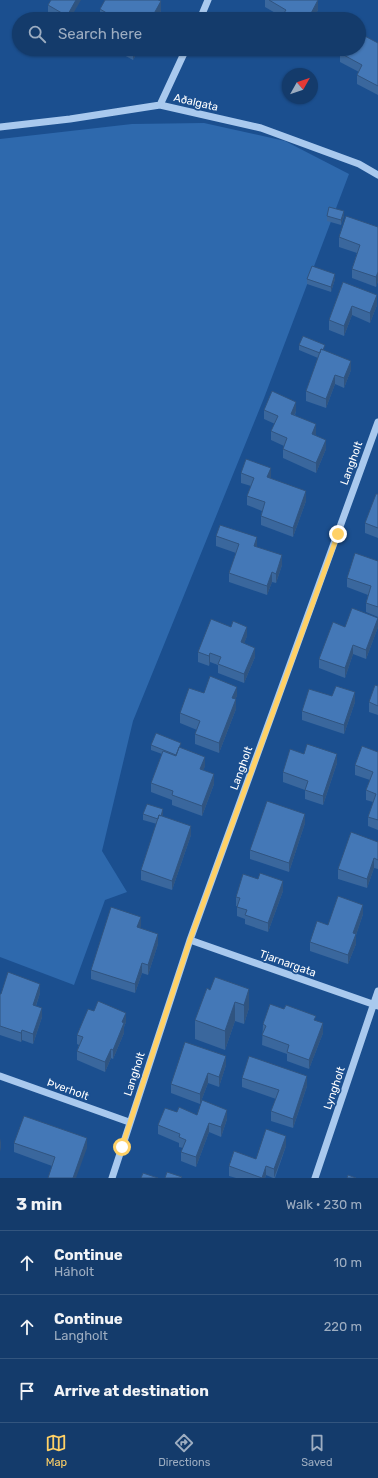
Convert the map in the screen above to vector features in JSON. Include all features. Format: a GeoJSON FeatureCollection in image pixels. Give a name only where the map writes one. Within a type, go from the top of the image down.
{"type":"FeatureCollection","features":[{"type":"Feature","properties":{"kind":"street"},"geometry":{"type":"LineString","coordinates":[[203,12],[208,0]]}},
{"type":"Feature","properties":{"kind":"street"},"geometry":{"type":"LineString","coordinates":[[160,105],[183,56]]}},
{"type":"Feature","properties":{"kind":"street","name":"Aðalgata"},"geometry":{"type":"LineString","coordinates":[[0,127],[70,119],[160,105],[261,128],[360,164],[378,175]]}},
{"type":"Feature","properties":{"kind":"street","name":"Langholt"},"geometry":{"type":"LineString","coordinates":[[112,1178],[129,1122],[190,940],[378,422]]}},
{"type":"Feature","properties":{"kind":"street","name":"Tjarnargata"},"geometry":{"type":"LineString","coordinates":[[190,940],[376,1006]]}},
{"type":"Feature","properties":{"kind":"street","name":"Lyngholt"},"geometry":{"type":"LineString","coordinates":[[315,1178],[376,1006],[378,991]]}},
{"type":"Feature","properties":{"kind":"street","name":"Þverholt"},"geometry":{"type":"LineString","coordinates":[[0,1076],[129,1122]]}},
{"type":"Feature","properties":{"kind":"shaded area"},"geometry":{"type":"Polygon","coordinates":[[[204,123],[285,141],[349,174],[264,398],[133,721],[102,851],[127,892],[105,900],[74,985],[0,957],[0,139],[132,124],[204,123]]]}},
{"type":"Feature","properties":{"kind":"building"},"geometry":{"type":"Polygon","coordinates":[[[51,0],[76,0],[69,12],[60,12],[48,5],[51,0]]]}},
{"type":"Feature","properties":{"kind":"building"},"geometry":{"type":"Polygon","coordinates":[[[105,0],[161,1],[155,12],[105,12],[100,9],[105,0]]]}},
{"type":"Feature","properties":{"kind":"building"},"geometry":{"type":"Polygon","coordinates":[[[269,0],[318,0],[312,12],[285,12],[286,10],[269,0]]]}},
{"type":"Feature","properties":{"kind":"building"},"geometry":{"type":"Polygon","coordinates":[[[366,37],[378,43],[378,86],[357,75],[362,65],[346,56],[366,56],[366,37]]]}},
{"type":"Feature","properties":{"kind":"building"},"geometry":{"type":"Polygon","coordinates":[[[329,207],[344,211],[341,220],[327,216],[329,207]]]}},
{"type":"Feature","properties":{"kind":"building"},"geometry":{"type":"Polygon","coordinates":[[[346,216],[378,227],[378,272],[376,277],[352,269],[360,245],[339,237],[346,216]]]}},
{"type":"Feature","properties":{"kind":"building"},"geometry":{"type":"Polygon","coordinates":[[[312,266],[335,274],[331,287],[307,279],[312,266]]]}},
{"type":"Feature","properties":{"kind":"building"},"geometry":{"type":"Polygon","coordinates":[[[343,282],[377,295],[370,313],[352,306],[344,326],[329,320],[343,282]]]}},
{"type":"Feature","properties":{"kind":"building"},"geometry":{"type":"Polygon","coordinates":[[[303,336],[325,345],[323,350],[321,349],[320,353],[299,345],[303,336]]]}},
{"type":"Feature","properties":{"kind":"building"},"geometry":{"type":"Polygon","coordinates":[[[321,349],[351,361],[344,378],[335,375],[326,399],[306,391],[321,349]]]}},
{"type":"Feature","properties":{"kind":"building"},"geometry":{"type":"Polygon","coordinates":[[[272,391],[296,402],[291,414],[316,424],[312,434],[326,440],[316,463],[283,449],[287,438],[271,431],[278,416],[264,410],[272,391]]]}},
{"type":"Feature","properties":{"kind":"building"},"geometry":{"type":"Polygon","coordinates":[[[246,459],[271,468],[267,477],[306,491],[293,528],[261,516],[265,502],[247,496],[254,478],[241,473],[246,459]]]}},
{"type":"Feature","properties":{"kind":"building"},"geometry":{"type":"Polygon","coordinates":[[[376,494],[378,494],[378,528],[365,523],[376,494]]]}},
{"type":"Feature","properties":{"kind":"building"},"geometry":{"type":"Polygon","coordinates":[[[220,525],[257,537],[254,546],[282,555],[276,574],[272,572],[267,586],[229,573],[239,544],[216,536],[220,525]]]}},
{"type":"Feature","properties":{"kind":"building"},"geometry":{"type":"Polygon","coordinates":[[[355,553],[378,561],[378,607],[366,603],[371,586],[347,578],[355,553]]]}},
{"type":"Feature","properties":{"kind":"building"},"geometry":{"type":"Polygon","coordinates":[[[352,608],[378,618],[366,650],[353,645],[345,668],[319,659],[333,622],[345,627],[352,608]]]}},
{"type":"Feature","properties":{"kind":"building"},"geometry":{"type":"Polygon","coordinates":[[[211,619],[231,627],[233,621],[247,627],[241,642],[255,648],[244,674],[218,664],[221,657],[210,653],[209,656],[198,652],[211,619]]]}},
{"type":"Feature","properties":{"kind":"building"},"geometry":{"type":"Polygon","coordinates":[[[210,676],[237,687],[232,698],[236,699],[219,743],[195,734],[200,721],[180,713],[189,688],[204,693],[210,676]]]}},
{"type":"Feature","properties":{"kind":"building"},"geometry":{"type":"Polygon","coordinates":[[[375,685],[378,686],[378,706],[369,702],[375,685]]]}},
{"type":"Feature","properties":{"kind":"building"},"geometry":{"type":"Polygon","coordinates":[[[336,686],[355,692],[344,725],[302,711],[309,689],[332,696],[336,686]]]}},
{"type":"Feature","properties":{"kind":"building"},"geometry":{"type":"Polygon","coordinates":[[[156,733],[181,743],[176,755],[151,745],[156,733]]]}},
{"type":"Feature","properties":{"kind":"building"},"geometry":{"type":"Polygon","coordinates":[[[307,744],[337,754],[323,796],[305,790],[308,781],[283,772],[290,749],[304,754],[307,744]]]}},
{"type":"Feature","properties":{"kind":"building"},"geometry":{"type":"Polygon","coordinates":[[[362,746],[378,752],[378,820],[368,817],[376,794],[366,790],[373,772],[355,765],[362,746]]]}},
{"type":"Feature","properties":{"kind":"building"},"geometry":{"type":"Polygon","coordinates":[[[179,747],[205,757],[200,769],[214,774],[202,806],[172,795],[173,791],[151,783],[163,751],[176,756],[179,747]]]}},
{"type":"Feature","properties":{"kind":"building"},"geometry":{"type":"Polygon","coordinates":[[[267,801],[305,814],[289,863],[250,850],[267,801]]]}},
{"type":"Feature","properties":{"kind":"building"},"geometry":{"type":"Polygon","coordinates":[[[147,804],[163,809],[161,816],[159,815],[158,819],[143,814],[147,804]]]}},
{"type":"Feature","properties":{"kind":"building"},"geometry":{"type":"Polygon","coordinates":[[[159,815],[191,826],[172,881],[141,870],[159,815]]]}},
{"type":"Feature","properties":{"kind":"building"},"geometry":{"type":"Polygon","coordinates":[[[351,832],[378,842],[378,860],[374,858],[367,879],[338,869],[351,832]]]}},
{"type":"Feature","properties":{"kind":"building"},"geometry":{"type":"Polygon","coordinates":[[[260,873],[283,881],[268,923],[245,915],[247,910],[237,907],[240,898],[236,897],[243,874],[258,879],[260,873]]]}},
{"type":"Feature","properties":{"kind":"building"},"geometry":{"type":"Polygon","coordinates":[[[338,896],[363,905],[353,933],[356,934],[348,955],[310,942],[317,921],[328,925],[338,896]]]}},
{"type":"Feature","properties":{"kind":"building"},"geometry":{"type":"Polygon","coordinates":[[[111,907],[141,917],[137,927],[158,934],[148,965],[142,963],[135,984],[91,970],[111,907]]]}},
{"type":"Feature","properties":{"kind":"building"},"geometry":{"type":"Polygon","coordinates":[[[8,972],[40,984],[33,1005],[42,1008],[33,1034],[22,1030],[21,1033],[0,1026],[0,994],[8,972]]]}},
{"type":"Feature","properties":{"kind":"building"},"geometry":{"type":"Polygon","coordinates":[[[215,977],[249,989],[244,1005],[235,1002],[225,1031],[195,1020],[207,988],[210,990],[215,977]]]}},
{"type":"Feature","properties":{"kind":"building"},"geometry":{"type":"Polygon","coordinates":[[[98,1001],[126,1013],[122,1022],[124,1023],[113,1050],[111,1049],[105,1062],[77,1051],[83,1037],[77,1035],[88,1009],[94,1011],[98,1001]]]}},
{"type":"Feature","properties":{"kind":"building"},"geometry":{"type":"Polygon","coordinates":[[[270,1004],[284,1009],[286,1005],[316,1016],[314,1020],[323,1023],[309,1060],[287,1052],[289,1045],[262,1035],[266,1026],[263,1024],[270,1004]]]}},
{"type":"Feature","properties":{"kind":"building"},"geometry":{"type":"Polygon","coordinates":[[[185,1042],[226,1056],[219,1077],[208,1073],[200,1094],[171,1084],[185,1042]]]}},
{"type":"Feature","properties":{"kind":"building"},"geometry":{"type":"Polygon","coordinates":[[[249,1056],[307,1076],[293,1119],[271,1111],[279,1090],[242,1078],[249,1056]]]}},
{"type":"Feature","properties":{"kind":"building"},"geometry":{"type":"Polygon","coordinates":[[[202,1100],[227,1110],[221,1127],[209,1123],[196,1157],[181,1152],[186,1140],[179,1137],[180,1134],[158,1125],[165,1108],[177,1112],[179,1107],[197,1115],[202,1100]]]}},
{"type":"Feature","properties":{"kind":"building"},"geometry":{"type":"Polygon","coordinates":[[[24,1116],[87,1138],[73,1178],[48,1178],[55,1157],[14,1143],[24,1116]]]}},
{"type":"Feature","properties":{"kind":"building"},"geometry":{"type":"Polygon","coordinates":[[[266,1129],[286,1136],[274,1169],[266,1166],[262,1178],[229,1166],[234,1151],[256,1159],[266,1129]]]}},
{"type":"Feature","properties":{"kind":"building"},"geometry":{"type":"Polygon","coordinates":[[[167,1172],[182,1177],[165,1178],[167,1172]]]}},
{"type":"Feature","properties":{"kind":"building"},"geometry":{"type":"Polygon","coordinates":[[[143,1173],[158,1178],[141,1178],[143,1173]]]}},
{"type":"Feature","properties":{"kind":"building"},"geometry":{"type":"Polygon","coordinates":[[[348,1175],[356,1178],[347,1178],[348,1175]]]}},
{"type":"Feature","properties":{"kind":"route"},"geometry":{"type":"LineString","coordinates":[[122,1147],[190,940],[338,534]]}}]}
